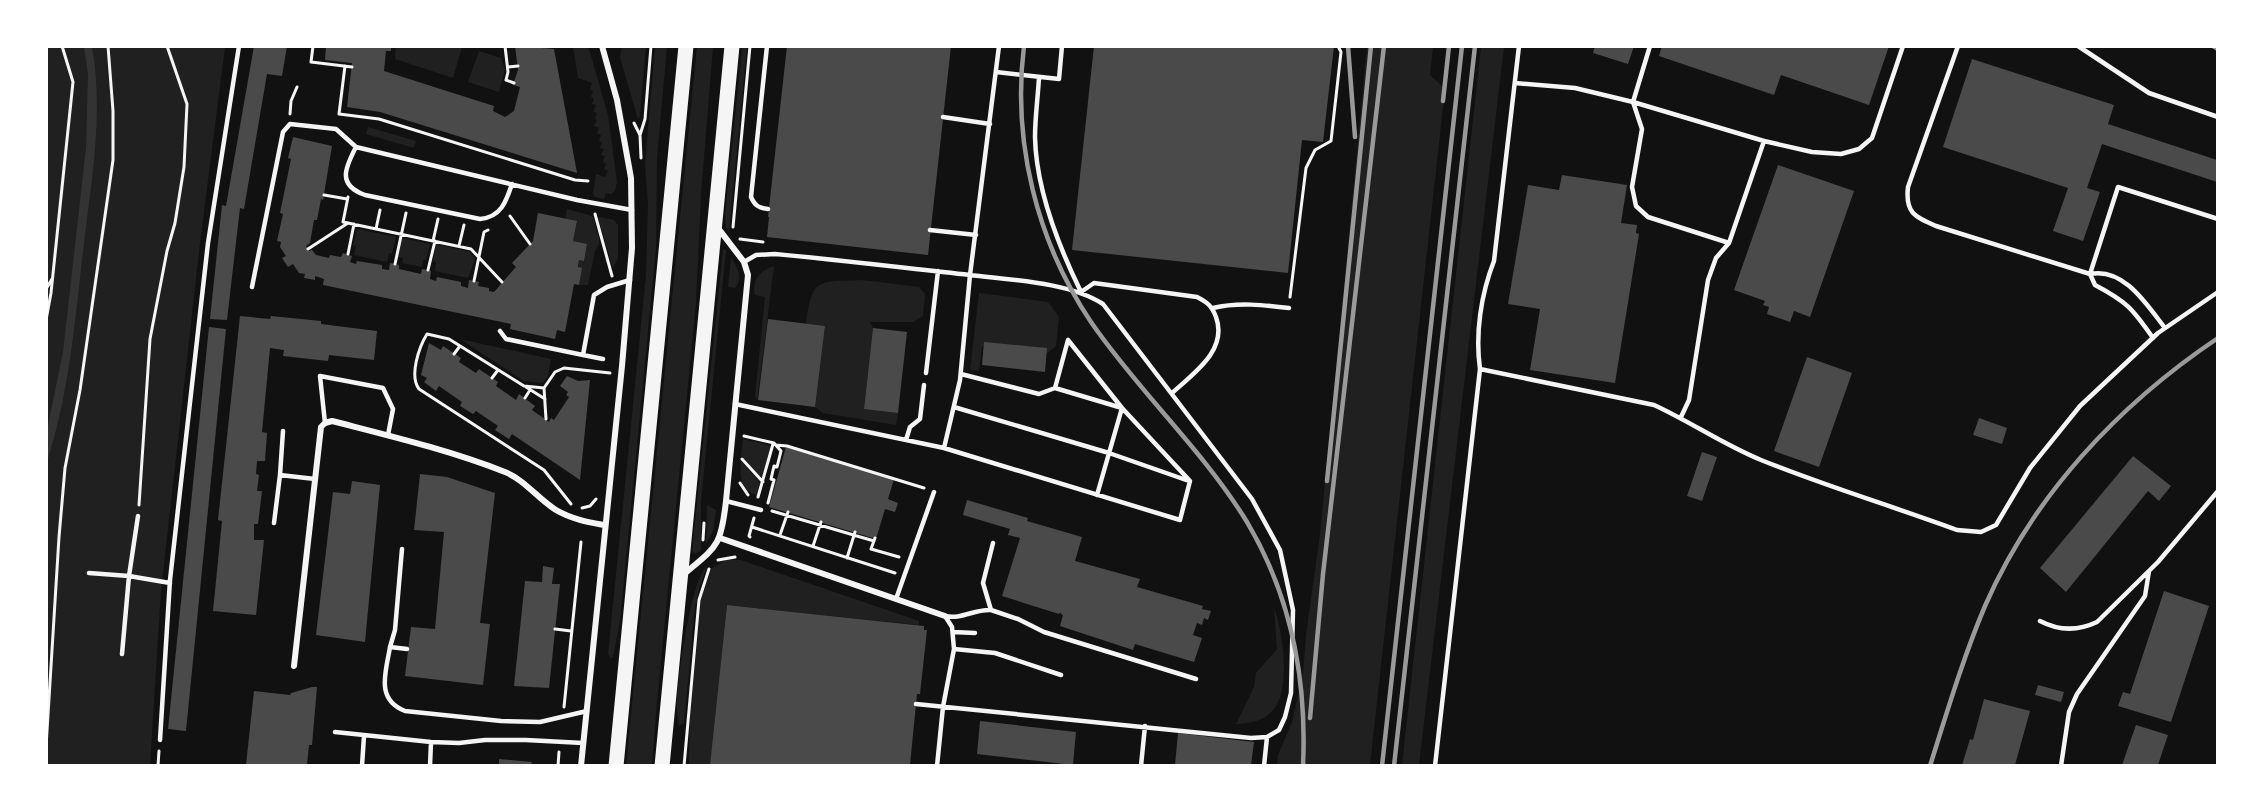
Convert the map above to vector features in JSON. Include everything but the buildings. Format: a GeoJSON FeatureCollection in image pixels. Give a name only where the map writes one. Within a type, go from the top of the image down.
{"type":"FeatureCollection","features":[{"type":"Feature","properties":{"kind":"main road"},"geometry":{"type":"LineString","coordinates":[[616,765],[686,46]]}},
{"type":"Feature","properties":{"kind":"main road"},"geometry":{"type":"LineString","coordinates":[[662,765],[732,46]]}},
{"type":"Feature","properties":{"kind":"street"},"geometry":{"type":"LineString","coordinates":[[581,765],[630,280],[631,178],[626,144],[602,46]]}},
{"type":"Feature","properties":{"kind":"street"},"geometry":{"type":"LineString","coordinates":[[680,577],[711,551],[720,538],[726,501],[748,280],[748,271],[744,262],[720,233],[714,217]]}},
{"type":"Feature","properties":{"kind":"street"},"geometry":{"type":"LineString","coordinates":[[294,666],[321,427],[325,423],[332,421],[388,435],[508,473],[533,490],[555,510],[567,516],[604,525]]}},
{"type":"Feature","properties":{"kind":"street"},"geometry":{"type":"LineString","coordinates":[[720,538],[945,616]]}},
{"type":"Feature","properties":{"kind":"lane"},"geometry":{"type":"LineString","coordinates":[[160,740],[170,583],[208,243],[239,46]]}},
{"type":"Feature","properties":{"kind":"lane"},"geometry":{"type":"LineString","coordinates":[[767,46],[751,196],[754,204],[768,209]]}},
{"type":"Feature","properties":{"kind":"lane"},"geometry":{"type":"LineString","coordinates":[[944,448],[961,374],[970,275],[999,46]]}},
{"type":"Feature","properties":{"kind":"lane"},"geometry":{"type":"LineString","coordinates":[[996,72],[1059,79],[1062,46]]}},
{"type":"Feature","properties":{"kind":"lane"},"geometry":{"type":"LineString","coordinates":[[1436,765],[1479,369],[1477,348],[1485,283],[1494,261],[1519,46]]}},
{"type":"Feature","properties":{"kind":"lane"},"geometry":{"type":"LineString","coordinates":[[1650,46],[1633,102],[1642,129],[1632,187],[1636,206],[1648,217],[1729,243]]}},
{"type":"Feature","properties":{"kind":"lane"},"geometry":{"type":"LineString","coordinates":[[1515,83],[1575,88],[1633,102],[1764,141],[1812,152],[1841,154],[1859,149],[1872,138],[1903,46]]}},
{"type":"Feature","properties":{"kind":"lane"},"geometry":{"type":"LineString","coordinates":[[1958,46],[1908,187],[1906,201],[1911,211],[1919,219],[1936,226],[2090,274],[2102,272],[2122,281],[2133,289],[2165,328]]}},
{"type":"Feature","properties":{"kind":"lane"},"geometry":{"type":"LineString","coordinates":[[2078,46],[2149,93],[2217,117]]}},
{"type":"Feature","properties":{"kind":"lane"},"geometry":{"type":"LineString","coordinates":[[1040,77],[1035,136],[1038,168],[1055,231],[1081,292]]}},
{"type":"Feature","properties":{"kind":"lane"},"geometry":{"type":"LineString","coordinates":[[943,117],[990,124]]}},
{"type":"Feature","properties":{"kind":"lane"},"geometry":{"type":"LineString","coordinates":[[252,287],[283,132],[290,124],[336,129],[356,147],[578,200],[632,210]]}},
{"type":"Feature","properties":{"kind":"lane"},"geometry":{"type":"LineString","coordinates":[[1681,417],[1689,400],[1708,280],[1716,258],[1729,243],[1764,141]]}},
{"type":"Feature","properties":{"kind":"lane"},"geometry":{"type":"LineString","coordinates":[[356,147],[346,172],[347,182],[352,191],[365,195],[480,219],[490,218],[499,211],[507,199],[512,184]]}},
{"type":"Feature","properties":{"kind":"lane"},"geometry":{"type":"LineString","coordinates":[[2153,338],[2132,309],[2117,297],[2094,285],[2090,274],[2118,187],[2217,219]]}},
{"type":"Feature","properties":{"kind":"lane"},"geometry":{"type":"LineString","coordinates":[[930,230],[976,235]]}},
{"type":"Feature","properties":{"kind":"lane"},"geometry":{"type":"LineString","coordinates":[[744,262],[756,255],[775,254],[938,271],[1081,292],[1103,304],[1172,393],[1252,499],[1280,550],[1293,610],[1291,693],[1279,730],[1267,737],[1251,738],[916,704]]}},
{"type":"Feature","properties":{"kind":"lane"},"geometry":{"type":"LineString","coordinates":[[926,373],[938,271]]}},
{"type":"Feature","properties":{"kind":"lane"},"geometry":{"type":"LineString","coordinates":[[583,355],[594,295],[607,287],[630,280]]}},
{"type":"Feature","properties":{"kind":"lane"},"geometry":{"type":"LineString","coordinates":[[1081,292],[1087,286],[1094,284],[1197,297],[1213,308],[1219,341],[1214,350],[1172,393]]}},
{"type":"Feature","properties":{"kind":"lane"},"geometry":{"type":"LineString","coordinates":[[1479,369],[1654,405],[1760,459],[1957,530],[1981,532],[1996,525],[2030,468],[2080,406],[2165,328],[2217,292]]}},
{"type":"Feature","properties":{"kind":"lane"},"geometry":{"type":"LineString","coordinates":[[1213,308],[1252,304],[1289,308]]}},
{"type":"Feature","properties":{"kind":"lane"},"geometry":{"type":"LineString","coordinates":[[500,331],[506,339],[603,358]]}},
{"type":"Feature","properties":{"kind":"lane"},"geometry":{"type":"LineString","coordinates":[[1055,388],[1068,340],[1122,408],[1190,481]]}},
{"type":"Feature","properties":{"kind":"lane"},"geometry":{"type":"LineString","coordinates":[[961,374],[1039,394],[1055,388],[1122,408]]}},
{"type":"Feature","properties":{"kind":"lane"},"geometry":{"type":"LineString","coordinates":[[325,423],[320,376],[382,388],[393,409],[388,435]]}},
{"type":"Feature","properties":{"kind":"lane"},"geometry":{"type":"LineString","coordinates":[[906,440],[910,427],[920,419],[924,385]]}},
{"type":"Feature","properties":{"kind":"lane"},"geometry":{"type":"LineString","coordinates":[[735,404],[944,448],[1180,520],[1190,481]]}},
{"type":"Feature","properties":{"kind":"lane"},"geometry":{"type":"LineString","coordinates":[[954,407],[1109,453],[1190,481]]}},
{"type":"Feature","properties":{"kind":"lane"},"geometry":{"type":"LineString","coordinates":[[1097,495],[1122,408]]}},
{"type":"Feature","properties":{"kind":"lane"},"geometry":{"type":"LineString","coordinates":[[274,523],[284,431]]}},
{"type":"Feature","properties":{"kind":"lane"},"geometry":{"type":"LineString","coordinates":[[280,475],[315,479]]}},
{"type":"Feature","properties":{"kind":"lane"},"geometry":{"type":"LineString","coordinates":[[2040,621],[2060,629],[2087,626],[2104,616],[2150,571],[2217,491]]}},
{"type":"Feature","properties":{"kind":"lane"},"geometry":{"type":"LineString","coordinates":[[896,599],[934,492]]}},
{"type":"Feature","properties":{"kind":"lane"},"geometry":{"type":"LineString","coordinates":[[726,501],[761,510]]}},
{"type":"Feature","properties":{"kind":"lane"},"geometry":{"type":"LineString","coordinates":[[122,654],[129,576],[138,516]]}},
{"type":"Feature","properties":{"kind":"lane"},"geometry":{"type":"LineString","coordinates":[[991,610],[983,583],[993,543]]}},
{"type":"Feature","properties":{"kind":"lane"},"geometry":{"type":"LineString","coordinates":[[402,549],[385,692],[391,704],[405,711],[501,721],[540,722],[587,711]]}},
{"type":"Feature","properties":{"kind":"lane"},"geometry":{"type":"LineString","coordinates":[[2061,765],[2069,711],[2077,694],[2145,596],[2150,571]]}},
{"type":"Feature","properties":{"kind":"lane"},"geometry":{"type":"LineString","coordinates":[[89,573],[129,576],[170,583]]}},
{"type":"Feature","properties":{"kind":"lane"},"geometry":{"type":"LineString","coordinates":[[945,616],[958,618],[983,610],[991,610],[1018,619],[1044,632],[1196,679]]}},
{"type":"Feature","properties":{"kind":"lane"},"geometry":{"type":"LineString","coordinates":[[937,765],[943,707],[954,649],[950,621],[945,616]]}},
{"type":"Feature","properties":{"kind":"lane"},"geometry":{"type":"LineString","coordinates":[[953,632],[975,633]]}},
{"type":"Feature","properties":{"kind":"lane"},"geometry":{"type":"LineString","coordinates":[[390,647],[407,649]]}},
{"type":"Feature","properties":{"kind":"lane"},"geometry":{"type":"LineString","coordinates":[[954,649],[995,653],[1061,675]]}},
{"type":"Feature","properties":{"kind":"lane"},"geometry":{"type":"LineString","coordinates":[[1141,765],[1145,726]]}},
{"type":"Feature","properties":{"kind":"lane"},"geometry":{"type":"LineString","coordinates":[[335,732],[431,742],[526,740],[584,743]]}},
{"type":"Feature","properties":{"kind":"lane"},"geometry":{"type":"LineString","coordinates":[[362,765],[364,736]]}},
{"type":"Feature","properties":{"kind":"lane"},"geometry":{"type":"LineString","coordinates":[[1264,765],[1267,737]]}},
{"type":"Feature","properties":{"kind":"lane"},"geometry":{"type":"LineString","coordinates":[[430,765],[431,742]]}},
{"type":"Feature","properties":{"kind":"path"},"geometry":{"type":"LineString","coordinates":[[46,320],[53,278],[74,82],[62,46]]}},
{"type":"Feature","properties":{"kind":"path"},"geometry":{"type":"LineString","coordinates":[[46,747],[65,468],[80,390],[113,160],[114,111],[108,46]]}},
{"type":"Feature","properties":{"kind":"path"},"geometry":{"type":"LineString","coordinates":[[138,516],[150,339],[167,250],[175,223],[184,167],[187,104],[167,46]]}},
{"type":"Feature","properties":{"kind":"path"},"geometry":{"type":"LineString","coordinates":[[313,46],[311,62],[352,67]]}},
{"type":"Feature","properties":{"kind":"path"},"geometry":{"type":"LineString","coordinates":[[505,46],[506,80],[514,83]]}},
{"type":"Feature","properties":{"kind":"path"},"geometry":{"type":"LineString","coordinates":[[1289,308],[1306,168],[1315,150],[1331,141],[1341,52],[1338,46]]}},
{"type":"Feature","properties":{"kind":"path"},"geometry":{"type":"LineString","coordinates":[[345,66],[339,114],[378,119],[547,172],[575,180],[588,181]]}},
{"type":"Feature","properties":{"kind":"path"},"geometry":{"type":"LineString","coordinates":[[507,67],[518,66]]}},
{"type":"Feature","properties":{"kind":"path"},"geometry":{"type":"LineString","coordinates":[[290,120],[291,101],[297,87]]}},
{"type":"Feature","properties":{"kind":"path"},"geometry":{"type":"LineString","coordinates":[[378,119],[380,112]]}},
{"type":"Feature","properties":{"kind":"path"},"geometry":{"type":"LineString","coordinates":[[401,126],[403,119]]}},
{"type":"Feature","properties":{"kind":"path"},"geometry":{"type":"LineString","coordinates":[[439,138],[441,131]]}},
{"type":"Feature","properties":{"kind":"path"},"geometry":{"type":"LineString","coordinates":[[477,150],[480,143]]}},
{"type":"Feature","properties":{"kind":"path"},"geometry":{"type":"LineString","coordinates":[[516,162],[518,155]]}},
{"type":"Feature","properties":{"kind":"path"},"geometry":{"type":"LineString","coordinates":[[547,172],[549,164]]}},
{"type":"Feature","properties":{"kind":"path"},"geometry":{"type":"LineString","coordinates":[[341,227],[350,187]]}},
{"type":"Feature","properties":{"kind":"path"},"geometry":{"type":"LineString","coordinates":[[324,195],[347,199]]}},
{"type":"Feature","properties":{"kind":"path"},"geometry":{"type":"LineString","coordinates":[[376,229],[382,199]]}},
{"type":"Feature","properties":{"kind":"path"},"geometry":{"type":"LineString","coordinates":[[395,264],[408,204]]}},
{"type":"Feature","properties":{"kind":"path"},"geometry":{"type":"LineString","coordinates":[[505,221],[515,207]]}},
{"type":"Feature","properties":{"kind":"path"},"geometry":{"type":"LineString","coordinates":[[428,270],[440,211]]}},
{"type":"Feature","properties":{"kind":"path"},"geometry":{"type":"LineString","coordinates":[[601,215],[594,214],[611,274]]}},
{"type":"Feature","properties":{"kind":"path"},"geometry":{"type":"LineString","coordinates":[[459,246],[465,216]]}},
{"type":"Feature","properties":{"kind":"path"},"geometry":{"type":"LineString","coordinates":[[510,217],[530,244]]}},
{"type":"Feature","properties":{"kind":"path"},"geometry":{"type":"LineString","coordinates":[[343,222],[480,250]]}},
{"type":"Feature","properties":{"kind":"path"},"geometry":{"type":"LineString","coordinates":[[308,249],[348,223]]}},
{"type":"Feature","properties":{"kind":"path"},"geometry":{"type":"LineString","coordinates":[[348,254],[354,224]]}},
{"type":"Feature","properties":{"kind":"path"},"geometry":{"type":"LineString","coordinates":[[474,281],[484,232],[492,229]]}},
{"type":"Feature","properties":{"kind":"path"},"geometry":{"type":"LineString","coordinates":[[471,249],[502,282]]}},
{"type":"Feature","properties":{"kind":"path"},"geometry":{"type":"LineString","coordinates":[[46,289],[53,278]]}},
{"type":"Feature","properties":{"kind":"path"},"geometry":{"type":"LineString","coordinates":[[545,399],[449,339],[427,334],[422,342],[414,377],[416,385],[423,393],[544,470],[572,506],[584,508]]}},
{"type":"Feature","properties":{"kind":"path"},"geometry":{"type":"LineString","coordinates":[[454,354],[460,346]]}},
{"type":"Feature","properties":{"kind":"path"},"geometry":{"type":"LineString","coordinates":[[546,419],[544,388],[555,372],[564,368],[610,373]]}},
{"type":"Feature","properties":{"kind":"path"},"geometry":{"type":"LineString","coordinates":[[492,378],[498,370]]}},
{"type":"Feature","properties":{"kind":"path"},"geometry":{"type":"LineString","coordinates":[[531,389],[544,388]]}},
{"type":"Feature","properties":{"kind":"path"},"geometry":{"type":"LineString","coordinates":[[525,399],[531,389]]}},
{"type":"Feature","properties":{"kind":"path"},"geometry":{"type":"LineString","coordinates":[[750,437],[787,446],[934,492]]}},
{"type":"Feature","properties":{"kind":"path"},"geometry":{"type":"LineString","coordinates":[[759,495],[775,444]]}},
{"type":"Feature","properties":{"kind":"path"},"geometry":{"type":"LineString","coordinates":[[775,444],[782,451],[777,467],[774,466],[772,473],[771,479],[774,480],[766,509],[874,540],[871,549],[910,560]]}},
{"type":"Feature","properties":{"kind":"path"},"geometry":{"type":"LineString","coordinates":[[739,456],[763,482]]}},
{"type":"Feature","properties":{"kind":"path"},"geometry":{"type":"LineString","coordinates":[[780,535],[787,514]]}},
{"type":"Feature","properties":{"kind":"path"},"geometry":{"type":"LineString","coordinates":[[813,546],[821,524]]}},
{"type":"Feature","properties":{"kind":"path"},"geometry":{"type":"LineString","coordinates":[[752,527],[885,570]]}},
{"type":"Feature","properties":{"kind":"path"},"geometry":{"type":"LineString","coordinates":[[847,558],[855,534]]}},
{"type":"Feature","properties":{"kind":"path"},"geometry":{"type":"LineString","coordinates":[[564,708],[580,542]]}},
{"type":"Feature","properties":{"kind":"path"},"geometry":{"type":"LineString","coordinates":[[684,765],[686,723],[700,593],[711,566],[723,559],[741,558]]}},
{"type":"Feature","properties":{"kind":"path"},"geometry":{"type":"LineString","coordinates":[[555,629],[572,631]]}},
{"type":"Feature","properties":{"kind":"path"},"geometry":{"type":"LineString","coordinates":[[158,765],[160,740]]}},
{"type":"Feature","properties":{"kind":"path"},"geometry":{"type":"LineString","coordinates":[[558,765],[559,748]]}},
{"type":"Feature","properties":{"kind":"shaded area"},"geometry":{"type":"Polygon","coordinates":[[[396,46],[462,47],[453,78],[395,59],[396,46]]]}},
{"type":"Feature","properties":{"kind":"shaded area"},"geometry":{"type":"Polygon","coordinates":[[[622,46],[646,47],[638,120],[620,57],[622,46]]]}},
{"type":"Feature","properties":{"kind":"shaded area"},"geometry":{"type":"Polygon","coordinates":[[[697,46],[713,47],[701,194],[696,303],[652,765],[626,765],[697,46]]]}},
{"type":"Feature","properties":{"kind":"shaded area"},"geometry":{"type":"Polygon","coordinates":[[[46,47],[225,47],[200,243],[161,591],[150,765],[47,765],[46,47]]]}},
{"type":"Feature","properties":{"kind":"shaded area"},"geometry":{"type":"Polygon","coordinates":[[[84,47],[92,47],[97,98],[93,174],[70,357],[61,410],[47,462],[47,430],[63,352],[86,148],[88,74],[84,47]]]}},
{"type":"Feature","properties":{"kind":"shaded area"},"geometry":{"type":"Polygon","coordinates":[[[573,47],[589,49],[608,115],[617,182],[615,191],[611,194],[606,193],[604,199],[595,197],[593,194],[596,174],[605,177],[608,171],[604,169],[605,156],[601,155],[604,149],[600,148],[601,135],[597,133],[599,128],[594,126],[597,113],[593,112],[596,105],[592,104],[593,91],[590,89],[592,83],[578,78],[573,47]]]}},
{"type":"Feature","properties":{"kind":"shaded area"},"geometry":{"type":"Polygon","coordinates":[[[655,47],[667,47],[657,158],[656,248],[620,622],[611,658],[608,654],[646,275],[648,205],[645,164],[655,47]]]}},
{"type":"Feature","properties":{"kind":"shaded area"},"geometry":{"type":"Polygon","coordinates":[[[742,47],[747,47],[729,232],[725,215],[742,47]]]}},
{"type":"Feature","properties":{"kind":"shaded area"},"geometry":{"type":"Polygon","coordinates":[[[1367,47],[1433,47],[1430,75],[1445,89],[1370,765],[1277,765],[1278,755],[1292,722],[1303,673],[1320,534],[1367,47]]]}},
{"type":"Feature","properties":{"kind":"shaded area"},"geometry":{"type":"Polygon","coordinates":[[[1481,47],[1504,47],[1419,765],[1402,765],[1481,47]]]}},
{"type":"Feature","properties":{"kind":"shaded area"},"geometry":{"type":"Polygon","coordinates":[[[479,51],[501,58],[505,69],[499,92],[468,82],[479,51]]]}},
{"type":"Feature","properties":{"kind":"shaded area"},"geometry":{"type":"Polygon","coordinates":[[[368,127],[416,141],[414,148],[366,134],[368,127]]]}},
{"type":"Feature","properties":{"kind":"shaded area"},"geometry":{"type":"Polygon","coordinates":[[[567,209],[593,217],[599,238],[588,285],[579,285],[579,260],[584,261],[587,244],[573,241],[577,222],[565,219],[567,209]]]}},
{"type":"Feature","properties":{"kind":"shaded area"},"geometry":{"type":"Polygon","coordinates":[[[598,218],[614,220],[618,225],[618,258],[613,268],[598,218]]]}},
{"type":"Feature","properties":{"kind":"shaded area"},"geometry":{"type":"Polygon","coordinates":[[[357,229],[396,237],[387,262],[354,255],[356,246],[353,245],[357,229]]]}},
{"type":"Feature","properties":{"kind":"shaded area"},"geometry":{"type":"Polygon","coordinates":[[[402,238],[430,244],[422,267],[402,263],[403,258],[398,257],[402,238]]]}},
{"type":"Feature","properties":{"kind":"shaded area"},"geometry":{"type":"Polygon","coordinates":[[[436,244],[470,252],[475,259],[468,278],[435,271],[436,262],[433,261],[436,244]]]}},
{"type":"Feature","properties":{"kind":"shaded area"},"geometry":{"type":"Polygon","coordinates":[[[723,249],[726,250],[701,501],[701,551],[694,554],[692,551],[723,249]]]}},
{"type":"Feature","properties":{"kind":"shaded area"},"geometry":{"type":"Polygon","coordinates":[[[731,257],[739,276],[735,288],[728,287],[731,257]]]}},
{"type":"Feature","properties":{"kind":"shaded area"},"geometry":{"type":"Polygon","coordinates":[[[774,266],[757,401],[755,396],[765,297],[755,295],[754,285],[761,273],[774,266]]]}},
{"type":"Feature","properties":{"kind":"shaded area"},"geometry":{"type":"Polygon","coordinates":[[[862,280],[919,287],[925,294],[923,316],[913,322],[870,322],[873,328],[864,408],[898,413],[896,425],[823,413],[815,407],[825,326],[806,324],[811,297],[820,285],[827,282],[862,280]]]}},
{"type":"Feature","properties":{"kind":"shaded area"},"geometry":{"type":"Polygon","coordinates":[[[979,293],[1048,302],[1059,317],[1056,346],[1047,353],[982,346],[979,371],[970,370],[979,293]]]}},
{"type":"Feature","properties":{"kind":"shaded area"},"geometry":{"type":"Polygon","coordinates":[[[460,339],[551,359],[548,376],[543,383],[524,381],[460,339]]]}},
{"type":"Feature","properties":{"kind":"shaded area"},"geometry":{"type":"Polygon","coordinates":[[[743,439],[771,446],[762,478],[741,455],[743,439]]]}},
{"type":"Feature","properties":{"kind":"shaded area"},"geometry":{"type":"Polygon","coordinates":[[[741,461],[760,483],[757,495],[747,490],[742,482],[741,461]]]}},
{"type":"Feature","properties":{"kind":"shaded area"},"geometry":{"type":"Polygon","coordinates":[[[707,505],[716,510],[713,531],[706,544],[707,505]]]}},
{"type":"Feature","properties":{"kind":"shaded area"},"geometry":{"type":"Polygon","coordinates":[[[726,560],[741,560],[919,621],[919,625],[727,605],[710,765],[689,766],[690,720],[701,599],[712,568],[726,560]]]}},
{"type":"Feature","properties":{"kind":"shaded area"},"geometry":{"type":"Polygon","coordinates":[[[707,566],[695,607],[684,723],[679,726],[677,709],[682,652],[695,590],[707,566]]]}},
{"type":"Feature","properties":{"kind":"shaded area"},"geometry":{"type":"Polygon","coordinates":[[[1274,608],[1284,659],[1284,674],[1279,699],[1274,709],[1262,719],[1236,724],[1254,687],[1256,673],[1277,649],[1274,608]]]}},
{"type":"Feature","properties":{"kind":"railway"},"geometry":{"type":"LineString","coordinates":[[1024,46],[1021,82],[1026,154],[1033,190],[1056,259],[1091,322],[1129,373],[1211,470],[1247,522],[1262,550],[1285,609],[1299,671],[1304,734],[1303,766]]}},
{"type":"Feature","properties":{"kind":"railway"},"geometry":{"type":"LineString","coordinates":[[1348,46],[1355,137]]}},
{"type":"Feature","properties":{"kind":"railway"},"geometry":{"type":"LineString","coordinates":[[1327,481],[1371,46]]}},
{"type":"Feature","properties":{"kind":"railway"},"geometry":{"type":"LineString","coordinates":[[1310,718],[1323,574],[1384,46]]}},
{"type":"Feature","properties":{"kind":"railway"},"geometry":{"type":"LineString","coordinates":[[1443,101],[1449,46]]}},
{"type":"Feature","properties":{"kind":"railway"},"geometry":{"type":"LineString","coordinates":[[1382,766],[1462,46]]}},
{"type":"Feature","properties":{"kind":"railway"},"geometry":{"type":"LineString","coordinates":[[1394,766],[1475,46]]}},
{"type":"Feature","properties":{"kind":"railway"},"geometry":{"type":"LineString","coordinates":[[2213,46],[2218,49]]}},
{"type":"Feature","properties":{"kind":"railway"},"geometry":{"type":"LineString","coordinates":[[1930,766],[1962,665],[1985,606],[2028,527],[2053,491],[2113,423],[2181,364],[2218,338]]}}]}
